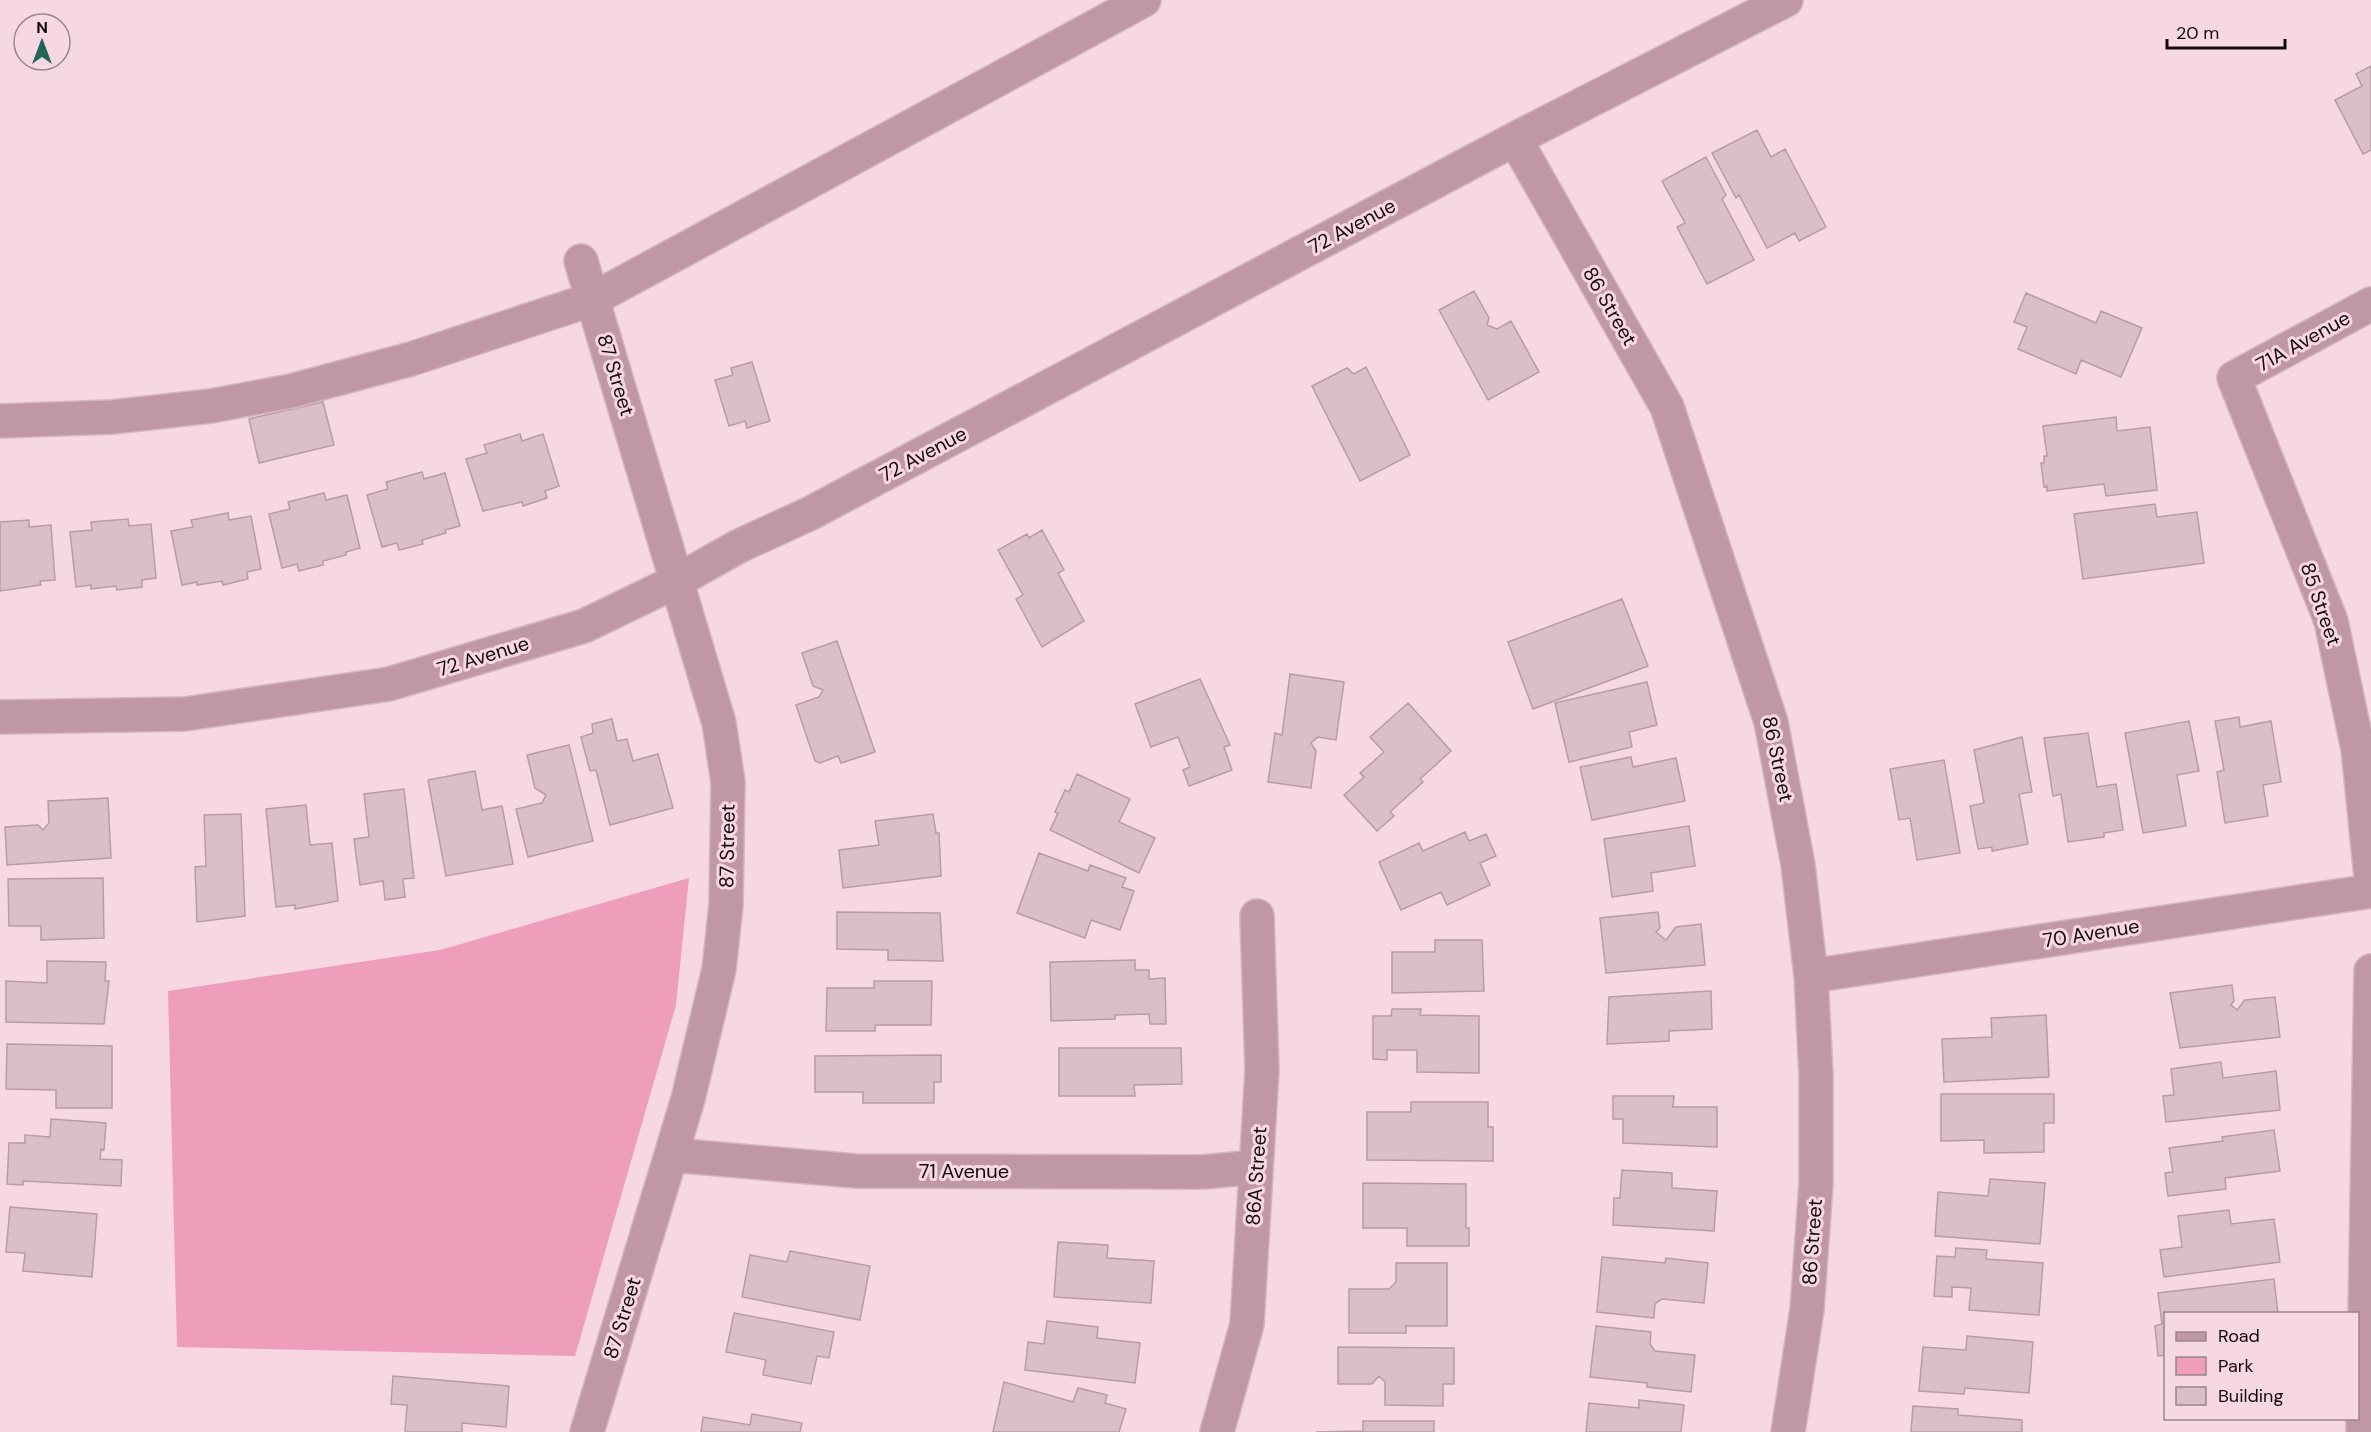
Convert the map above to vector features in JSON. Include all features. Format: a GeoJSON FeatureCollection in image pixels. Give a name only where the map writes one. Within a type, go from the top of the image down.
{"type":"FeatureCollection","features":[{"type":"Feature","properties":{"kind":"street"},"geometry":{"type":"LineString","coordinates":[[0,422],[112,417],[211,406],[291,391],[411,359],[593,299],[1144,0]]}},
{"type":"Feature","properties":{"kind":"street","name":"72 Avenue"},"geometry":{"type":"LineString","coordinates":[[0,717],[185,714],[389,684],[584,626],[677,581],[739,546],[809,514],[1515,140],[1786,0]]}},
{"type":"Feature","properties":{"kind":"street","name":"86 Street"},"geometry":{"type":"LineString","coordinates":[[1515,140],[1667,407],[1771,722],[1798,865],[1811,976],[1816,1075],[1816,1184],[1807,1309],[1788,1432]]}},
{"type":"Feature","properties":{"kind":"street","name":"87 Street"},"geometry":{"type":"LineString","coordinates":[[581,261],[719,723],[728,782],[727,883],[718,969],[688,1099],[587,1432]]}},
{"type":"Feature","properties":{"kind":"street","name":"71A Avenue"},"geometry":{"type":"LineString","coordinates":[[2234,378],[2371,304]]}},
{"type":"Feature","properties":{"kind":"street","name":"85 Street"},"geometry":{"type":"LineString","coordinates":[[2234,378],[2331,621],[2358,748],[2371,877]]}},
{"type":"Feature","properties":{"kind":"street","name":"70 Avenue"},"geometry":{"type":"LineString","coordinates":[[1811,976],[2371,891]]}},
{"type":"Feature","properties":{"kind":"street","name":"86A Street"},"geometry":{"type":"LineString","coordinates":[[1217,1432],[1247,1324],[1262,1070],[1257,916]]}},
{"type":"Feature","properties":{"kind":"street"},"geometry":{"type":"LineString","coordinates":[[2367,1429],[2371,971]]}},
{"type":"Feature","properties":{"kind":"street","name":"71 Avenue"},"geometry":{"type":"LineString","coordinates":[[672,1155],[856,1171],[1203,1172],[1256,1167]]}},
{"type":"Feature","properties":{"kind":"green space"},"geometry":{"type":"Polygon","coordinates":[[[689,878],[676,1005],[575,1356],[177,1347],[168,991],[440,950],[689,878]]]}},
{"type":"Feature","properties":{"kind":"building"},"geometry":{"type":"Polygon","coordinates":[[[2371,66],[2371,150],[2363,154],[2335,100],[2362,86],[2356,74],[2371,66]]]}},
{"type":"Feature","properties":{"kind":"building"},"geometry":{"type":"Polygon","coordinates":[[[1757,130],[1771,157],[1785,149],[1826,227],[1799,241],[1795,233],[1767,248],[1739,195],[1736,198],[1712,153],[1757,130]]]}},
{"type":"Feature","properties":{"kind":"building"},"geometry":{"type":"Polygon","coordinates":[[[1706,157],[1726,195],[1722,199],[1754,260],[1707,284],[1677,227],[1685,223],[1662,181],[1706,157]]]}},
{"type":"Feature","properties":{"kind":"building"},"geometry":{"type":"Polygon","coordinates":[[[1474,291],[1489,318],[1487,325],[1497,329],[1511,321],[1539,372],[1488,400],[1439,310],[1474,291]]]}},
{"type":"Feature","properties":{"kind":"building"},"geometry":{"type":"Polygon","coordinates":[[[2026,293],[2096,323],[2101,311],[2142,328],[2121,377],[2081,360],[2076,374],[2018,349],[2027,327],[2014,322],[2026,293]]]}},
{"type":"Feature","properties":{"kind":"building"},"geometry":{"type":"Polygon","coordinates":[[[752,362],[770,421],[747,428],[745,421],[729,426],[715,380],[733,375],[731,368],[752,362]]]}},
{"type":"Feature","properties":{"kind":"building"},"geometry":{"type":"Polygon","coordinates":[[[1366,367],[1410,455],[1360,481],[1312,386],[1347,368],[1354,374],[1366,367]]]}},
{"type":"Feature","properties":{"kind":"building"},"geometry":{"type":"Polygon","coordinates":[[[323,402],[334,445],[259,463],[249,419],[323,402]]]}},
{"type":"Feature","properties":{"kind":"building"},"geometry":{"type":"Polygon","coordinates":[[[2116,417],[2117,431],[2150,427],[2157,490],[2106,496],[2104,484],[2047,491],[2047,486],[2044,487],[2041,463],[2044,463],[2044,456],[2047,456],[2043,426],[2116,417]]]}},
{"type":"Feature","properties":{"kind":"building"},"geometry":{"type":"Polygon","coordinates":[[[520,434],[522,441],[543,434],[559,486],[545,491],[547,498],[523,506],[522,502],[483,511],[466,459],[487,453],[484,445],[520,434]]]}},
{"type":"Feature","properties":{"kind":"building"},"geometry":{"type":"Polygon","coordinates":[[[422,472],[424,479],[445,473],[460,526],[422,540],[423,544],[399,550],[397,543],[382,547],[367,495],[388,489],[386,482],[422,472]]]}},
{"type":"Feature","properties":{"kind":"building"},"geometry":{"type":"Polygon","coordinates":[[[324,493],[326,500],[347,495],[360,548],[346,552],[346,555],[323,561],[323,565],[299,571],[297,564],[282,568],[269,514],[290,509],[288,502],[324,493]]]}},
{"type":"Feature","properties":{"kind":"building"},"geometry":{"type":"Polygon","coordinates":[[[2155,504],[2157,517],[2197,512],[2204,563],[2083,579],[2074,514],[2155,504]]]}},
{"type":"Feature","properties":{"kind":"building"},"geometry":{"type":"Polygon","coordinates":[[[228,513],[229,520],[251,516],[261,569],[247,572],[248,579],[223,585],[222,581],[182,585],[171,531],[193,527],[191,520],[228,513]]]}},
{"type":"Feature","properties":{"kind":"building"},"geometry":{"type":"Polygon","coordinates":[[[128,519],[129,526],[151,524],[156,578],[142,580],[142,587],[117,590],[116,586],[91,589],[91,585],[76,587],[70,532],[92,530],[91,522],[128,519]]]}},
{"type":"Feature","properties":{"kind":"building"},"geometry":{"type":"Polygon","coordinates":[[[29,520],[29,527],[51,525],[55,580],[40,581],[41,585],[0,591],[0,522],[29,520]]]}},
{"type":"Feature","properties":{"kind":"building"},"geometry":{"type":"Polygon","coordinates":[[[1042,530],[1064,570],[1058,573],[1084,621],[1042,647],[1016,599],[1023,595],[998,550],[1027,534],[1029,538],[1042,530]]]}},
{"type":"Feature","properties":{"kind":"building"},"geometry":{"type":"Polygon","coordinates":[[[1622,599],[1648,666],[1533,709],[1508,642],[1622,599]]]}},
{"type":"Feature","properties":{"kind":"building"},"geometry":{"type":"Polygon","coordinates":[[[837,641],[875,752],[841,763],[838,756],[820,763],[815,761],[796,705],[819,697],[823,690],[813,686],[802,653],[837,641]]]}},
{"type":"Feature","properties":{"kind":"building"},"geometry":{"type":"Polygon","coordinates":[[[1290,674],[1344,682],[1336,740],[1318,737],[1311,743],[1316,751],[1311,788],[1268,782],[1275,733],[1282,735],[1290,674]]]}},
{"type":"Feature","properties":{"kind":"building"},"geometry":{"type":"Polygon","coordinates":[[[1200,679],[1230,745],[1224,747],[1232,770],[1189,786],[1183,770],[1190,767],[1178,737],[1151,747],[1135,704],[1200,679]]]}},
{"type":"Feature","properties":{"kind":"building"},"geometry":{"type":"Polygon","coordinates":[[[1647,682],[1657,725],[1629,732],[1632,747],[1569,762],[1555,703],[1647,682]]]}},
{"type":"Feature","properties":{"kind":"building"},"geometry":{"type":"Polygon","coordinates":[[[1408,703],[1451,751],[1420,779],[1423,782],[1390,812],[1394,816],[1377,831],[1344,795],[1364,777],[1360,773],[1384,752],[1370,737],[1408,703]]]}},
{"type":"Feature","properties":{"kind":"building"},"geometry":{"type":"Polygon","coordinates":[[[2239,717],[2240,727],[2271,721],[2281,782],[2263,785],[2268,816],[2225,823],[2217,772],[2224,770],[2215,721],[2239,717]]]}},
{"type":"Feature","properties":{"kind":"building"},"geometry":{"type":"Polygon","coordinates":[[[612,719],[617,741],[627,739],[633,761],[658,754],[673,808],[610,825],[596,770],[590,771],[581,737],[593,733],[592,724],[612,719]]]}},
{"type":"Feature","properties":{"kind":"building"},"geometry":{"type":"Polygon","coordinates":[[[2189,721],[2199,771],[2177,775],[2186,826],[2143,833],[2125,733],[2189,721]]]}},
{"type":"Feature","properties":{"kind":"building"},"geometry":{"type":"Polygon","coordinates":[[[2088,733],[2097,787],[2116,784],[2123,830],[2104,833],[2104,837],[2068,842],[2061,794],[2053,796],[2044,738],[2088,733]]]}},
{"type":"Feature","properties":{"kind":"building"},"geometry":{"type":"Polygon","coordinates":[[[2022,737],[2032,792],[2019,794],[2028,844],[1992,851],[1992,847],[1978,849],[1970,806],[1984,803],[1974,750],[2022,737]]]}},
{"type":"Feature","properties":{"kind":"building"},"geometry":{"type":"Polygon","coordinates":[[[569,745],[593,841],[528,857],[516,809],[542,803],[546,795],[535,788],[527,755],[569,745]]]}},
{"type":"Feature","properties":{"kind":"building"},"geometry":{"type":"Polygon","coordinates":[[[1631,757],[1633,767],[1676,758],[1685,801],[1592,820],[1580,767],[1631,757]]]}},
{"type":"Feature","properties":{"kind":"building"},"geometry":{"type":"Polygon","coordinates":[[[1944,760],[1960,853],[1917,860],[1910,818],[1899,820],[1890,769],[1944,760]]]}},
{"type":"Feature","properties":{"kind":"building"},"geometry":{"type":"Polygon","coordinates":[[[475,771],[482,810],[502,806],[513,864],[446,876],[428,780],[475,771]]]}},
{"type":"Feature","properties":{"kind":"building"},"geometry":{"type":"Polygon","coordinates":[[[1077,774],[1130,799],[1119,822],[1155,838],[1139,873],[1050,830],[1065,790],[1069,792],[1077,774]]]}},
{"type":"Feature","properties":{"kind":"building"},"geometry":{"type":"Polygon","coordinates":[[[404,789],[414,878],[403,879],[405,897],[385,900],[383,881],[360,885],[354,839],[369,837],[364,794],[404,789]]]}},
{"type":"Feature","properties":{"kind":"building"},"geometry":{"type":"Polygon","coordinates":[[[108,798],[111,858],[7,865],[5,827],[38,825],[43,830],[49,823],[48,801],[108,798]]]}},
{"type":"Feature","properties":{"kind":"building"},"geometry":{"type":"Polygon","coordinates":[[[306,805],[310,845],[332,843],[338,901],[295,909],[295,905],[276,907],[266,809],[306,805]]]}},
{"type":"Feature","properties":{"kind":"building"},"geometry":{"type":"Polygon","coordinates":[[[241,814],[245,916],[197,922],[195,867],[206,866],[204,815],[241,814]]]}},
{"type":"Feature","properties":{"kind":"building"},"geometry":{"type":"Polygon","coordinates":[[[933,814],[936,833],[939,833],[941,876],[843,888],[839,850],[879,845],[875,821],[933,814]]]}},
{"type":"Feature","properties":{"kind":"building"},"geometry":{"type":"Polygon","coordinates":[[[1689,826],[1695,866],[1651,873],[1653,891],[1612,897],[1604,839],[1689,826]]]}},
{"type":"Feature","properties":{"kind":"building"},"geometry":{"type":"Polygon","coordinates":[[[1465,832],[1469,841],[1486,834],[1496,856],[1480,863],[1490,885],[1447,905],[1441,892],[1401,910],[1379,862],[1419,843],[1423,851],[1465,832]]]}},
{"type":"Feature","properties":{"kind":"building"},"geometry":{"type":"Polygon","coordinates":[[[1039,853],[1088,871],[1090,865],[1126,878],[1122,887],[1134,891],[1120,930],[1091,920],[1085,938],[1017,913],[1039,853]]]}},
{"type":"Feature","properties":{"kind":"building"},"geometry":{"type":"Polygon","coordinates":[[[103,878],[104,938],[41,940],[41,926],[9,926],[8,879],[103,878]]]}},
{"type":"Feature","properties":{"kind":"building"},"geometry":{"type":"Polygon","coordinates":[[[837,912],[940,913],[943,961],[888,960],[888,950],[837,949],[837,912]]]}},
{"type":"Feature","properties":{"kind":"building"},"geometry":{"type":"Polygon","coordinates":[[[1658,912],[1660,928],[1656,932],[1666,940],[1676,927],[1701,924],[1705,965],[1606,973],[1600,918],[1658,912]]]}},
{"type":"Feature","properties":{"kind":"building"},"geometry":{"type":"Polygon","coordinates":[[[1435,940],[1482,940],[1484,991],[1392,993],[1392,952],[1435,952],[1435,940]]]}},
{"type":"Feature","properties":{"kind":"building"},"geometry":{"type":"Polygon","coordinates":[[[1135,960],[1135,970],[1149,970],[1149,979],[1165,978],[1166,1024],[1150,1024],[1149,1014],[1115,1015],[1115,1019],[1051,1021],[1050,962],[1135,960]]]}},
{"type":"Feature","properties":{"kind":"building"},"geometry":{"type":"Polygon","coordinates":[[[47,961],[106,962],[105,981],[109,981],[104,1024],[6,1022],[6,981],[47,983],[47,961]]]}},
{"type":"Feature","properties":{"kind":"building"},"geometry":{"type":"Polygon","coordinates":[[[874,981],[932,981],[931,1025],[875,1025],[875,1031],[826,1031],[827,988],[874,988],[874,981]]]}},
{"type":"Feature","properties":{"kind":"building"},"geometry":{"type":"Polygon","coordinates":[[[2232,985],[2234,1001],[2231,1005],[2237,1010],[2245,1000],[2275,997],[2280,1037],[2180,1048],[2170,993],[2232,985]]]}},
{"type":"Feature","properties":{"kind":"building"},"geometry":{"type":"Polygon","coordinates":[[[1711,991],[1712,1029],[1669,1031],[1669,1041],[1607,1044],[1609,997],[1711,991]]]}},
{"type":"Feature","properties":{"kind":"building"},"geometry":{"type":"Polygon","coordinates":[[[1392,1009],[1421,1009],[1420,1015],[1479,1016],[1479,1073],[1417,1072],[1417,1050],[1387,1050],[1387,1060],[1373,1059],[1373,1016],[1391,1016],[1392,1009]]]}},
{"type":"Feature","properties":{"kind":"building"},"geometry":{"type":"Polygon","coordinates":[[[2046,1015],[2049,1077],[1944,1082],[1942,1039],[1992,1037],[1991,1018],[2046,1015]]]}},
{"type":"Feature","properties":{"kind":"building"},"geometry":{"type":"Polygon","coordinates":[[[7,1044],[112,1046],[112,1108],[56,1108],[56,1090],[6,1089],[7,1044]]]}},
{"type":"Feature","properties":{"kind":"building"},"geometry":{"type":"Polygon","coordinates":[[[1059,1048],[1181,1048],[1182,1084],[1134,1085],[1135,1096],[1059,1096],[1059,1048]]]}},
{"type":"Feature","properties":{"kind":"building"},"geometry":{"type":"Polygon","coordinates":[[[941,1055],[941,1082],[934,1082],[934,1103],[863,1103],[863,1092],[815,1092],[815,1056],[941,1055]]]}},
{"type":"Feature","properties":{"kind":"building"},"geometry":{"type":"Polygon","coordinates":[[[2221,1062],[2223,1078],[2276,1071],[2280,1110],[2166,1122],[2163,1096],[2174,1095],[2171,1069],[2221,1062]]]}},
{"type":"Feature","properties":{"kind":"building"},"geometry":{"type":"Polygon","coordinates":[[[1941,1094],[2054,1094],[2054,1123],[2044,1123],[2044,1152],[1984,1153],[1984,1140],[1941,1141],[1941,1094]]]}},
{"type":"Feature","properties":{"kind":"building"},"geometry":{"type":"Polygon","coordinates":[[[1613,1096],[1674,1096],[1673,1107],[1717,1107],[1717,1147],[1623,1143],[1623,1119],[1613,1119],[1613,1096]]]}},
{"type":"Feature","properties":{"kind":"building"},"geometry":{"type":"Polygon","coordinates":[[[1411,1102],[1488,1102],[1488,1127],[1493,1127],[1493,1161],[1367,1160],[1367,1112],[1411,1112],[1411,1102]]]}},
{"type":"Feature","properties":{"kind":"building"},"geometry":{"type":"Polygon","coordinates":[[[51,1119],[106,1123],[104,1150],[101,1149],[100,1159],[122,1160],[121,1186],[23,1181],[23,1185],[7,1184],[9,1143],[25,1143],[25,1135],[50,1137],[51,1119]]]}},
{"type":"Feature","properties":{"kind":"building"},"geometry":{"type":"Polygon","coordinates":[[[2274,1130],[2280,1171],[2225,1178],[2226,1189],[2168,1196],[2165,1173],[2173,1172],[2169,1148],[2223,1141],[2222,1137],[2274,1130]]]}},
{"type":"Feature","properties":{"kind":"building"},"geometry":{"type":"Polygon","coordinates":[[[1622,1170],[1672,1173],[1672,1188],[1717,1191],[1714,1231],[1613,1225],[1614,1198],[1620,1198],[1622,1170]]]}},
{"type":"Feature","properties":{"kind":"building"},"geometry":{"type":"Polygon","coordinates":[[[1990,1179],[2045,1183],[2040,1244],[1935,1236],[1938,1192],[1988,1196],[1990,1179]]]}},
{"type":"Feature","properties":{"kind":"building"},"geometry":{"type":"Polygon","coordinates":[[[1363,1183],[1466,1184],[1466,1228],[1469,1228],[1469,1246],[1407,1246],[1407,1228],[1363,1228],[1363,1183]]]}},
{"type":"Feature","properties":{"kind":"building"},"geometry":{"type":"Polygon","coordinates":[[[10,1207],[97,1214],[92,1277],[23,1271],[25,1253],[6,1252],[10,1207]]]}},
{"type":"Feature","properties":{"kind":"building"},"geometry":{"type":"Polygon","coordinates":[[[2229,1210],[2231,1224],[2274,1219],[2280,1262],[2164,1277],[2160,1250],[2182,1247],[2178,1216],[2229,1210]]]}},
{"type":"Feature","properties":{"kind":"building"},"geometry":{"type":"Polygon","coordinates":[[[1058,1242],[1108,1245],[1107,1258],[1154,1261],[1151,1303],[1054,1297],[1058,1242]]]}},
{"type":"Feature","properties":{"kind":"building"},"geometry":{"type":"Polygon","coordinates":[[[1956,1248],[1987,1250],[1986,1259],[2043,1263],[2039,1315],[1969,1310],[1971,1288],[1952,1287],[1952,1297],[1934,1296],[1937,1256],[1955,1257],[1956,1248]]]}},
{"type":"Feature","properties":{"kind":"building"},"geometry":{"type":"Polygon","coordinates":[[[790,1251],[870,1266],[860,1320],[742,1297],[750,1255],[787,1262],[790,1251]]]}},
{"type":"Feature","properties":{"kind":"building"},"geometry":{"type":"Polygon","coordinates":[[[1602,1257],[1665,1263],[1666,1258],[1708,1263],[1704,1303],[1662,1299],[1655,1304],[1654,1318],[1597,1312],[1602,1257]]]}},
{"type":"Feature","properties":{"kind":"building"},"geometry":{"type":"Polygon","coordinates":[[[1396,1263],[1447,1263],[1447,1326],[1406,1326],[1406,1333],[1349,1333],[1349,1289],[1389,1289],[1396,1282],[1396,1263]]]}},
{"type":"Feature","properties":{"kind":"building"},"geometry":{"type":"Polygon","coordinates":[[[2274,1279],[2278,1312],[2164,1312],[2164,1355],[2158,1356],[2155,1326],[2162,1324],[2158,1293],[2274,1279]]]}},
{"type":"Feature","properties":{"kind":"building"},"geometry":{"type":"Polygon","coordinates":[[[734,1313],[834,1332],[829,1358],[817,1356],[811,1384],[763,1375],[766,1360],[726,1352],[734,1313]]]}},
{"type":"Feature","properties":{"kind":"building"},"geometry":{"type":"Polygon","coordinates":[[[1047,1321],[1098,1327],[1097,1338],[1140,1343],[1135,1383],[1025,1370],[1028,1342],[1044,1344],[1047,1321]]]}},
{"type":"Feature","properties":{"kind":"building"},"geometry":{"type":"Polygon","coordinates":[[[1596,1326],[1651,1332],[1650,1344],[1655,1351],[1695,1355],[1691,1392],[1647,1387],[1647,1383],[1590,1377],[1596,1326]]]}},
{"type":"Feature","properties":{"kind":"building"},"geometry":{"type":"Polygon","coordinates":[[[1967,1336],[2033,1342],[2029,1393],[1965,1388],[1964,1394],[1919,1391],[1923,1347],[1966,1350],[1967,1336]]]}},
{"type":"Feature","properties":{"kind":"building"},"geometry":{"type":"Polygon","coordinates":[[[1338,1347],[1454,1348],[1454,1384],[1443,1384],[1443,1406],[1385,1405],[1385,1382],[1379,1376],[1372,1384],[1338,1384],[1338,1347]]]}},
{"type":"Feature","properties":{"kind":"building"},"geometry":{"type":"Polygon","coordinates":[[[393,1376],[509,1386],[506,1427],[462,1423],[462,1432],[405,1432],[407,1405],[391,1404],[393,1376]]]}},
{"type":"Feature","properties":{"kind":"building"},"geometry":{"type":"Polygon","coordinates":[[[1004,1382],[1073,1402],[1078,1388],[1107,1395],[1105,1403],[1126,1409],[1119,1432],[993,1432],[1004,1382]]]}},
{"type":"Feature","properties":{"kind":"building"},"geometry":{"type":"Polygon","coordinates":[[[1639,1400],[1684,1405],[1681,1432],[1586,1432],[1589,1403],[1639,1408],[1639,1400]]]}},
{"type":"Feature","properties":{"kind":"building"},"geometry":{"type":"Polygon","coordinates":[[[1913,1406],[1958,1409],[1958,1415],[2022,1420],[2022,1432],[1911,1432],[1913,1406]]]}},
{"type":"Feature","properties":{"kind":"building"},"geometry":{"type":"Polygon","coordinates":[[[752,1414],[802,1423],[800,1432],[701,1432],[703,1417],[750,1425],[752,1414]]]}},
{"type":"Feature","properties":{"kind":"building"},"geometry":{"type":"Polygon","coordinates":[[[1363,1421],[1434,1421],[1434,1432],[1316,1432],[1363,1431],[1363,1421]]]}}]}
